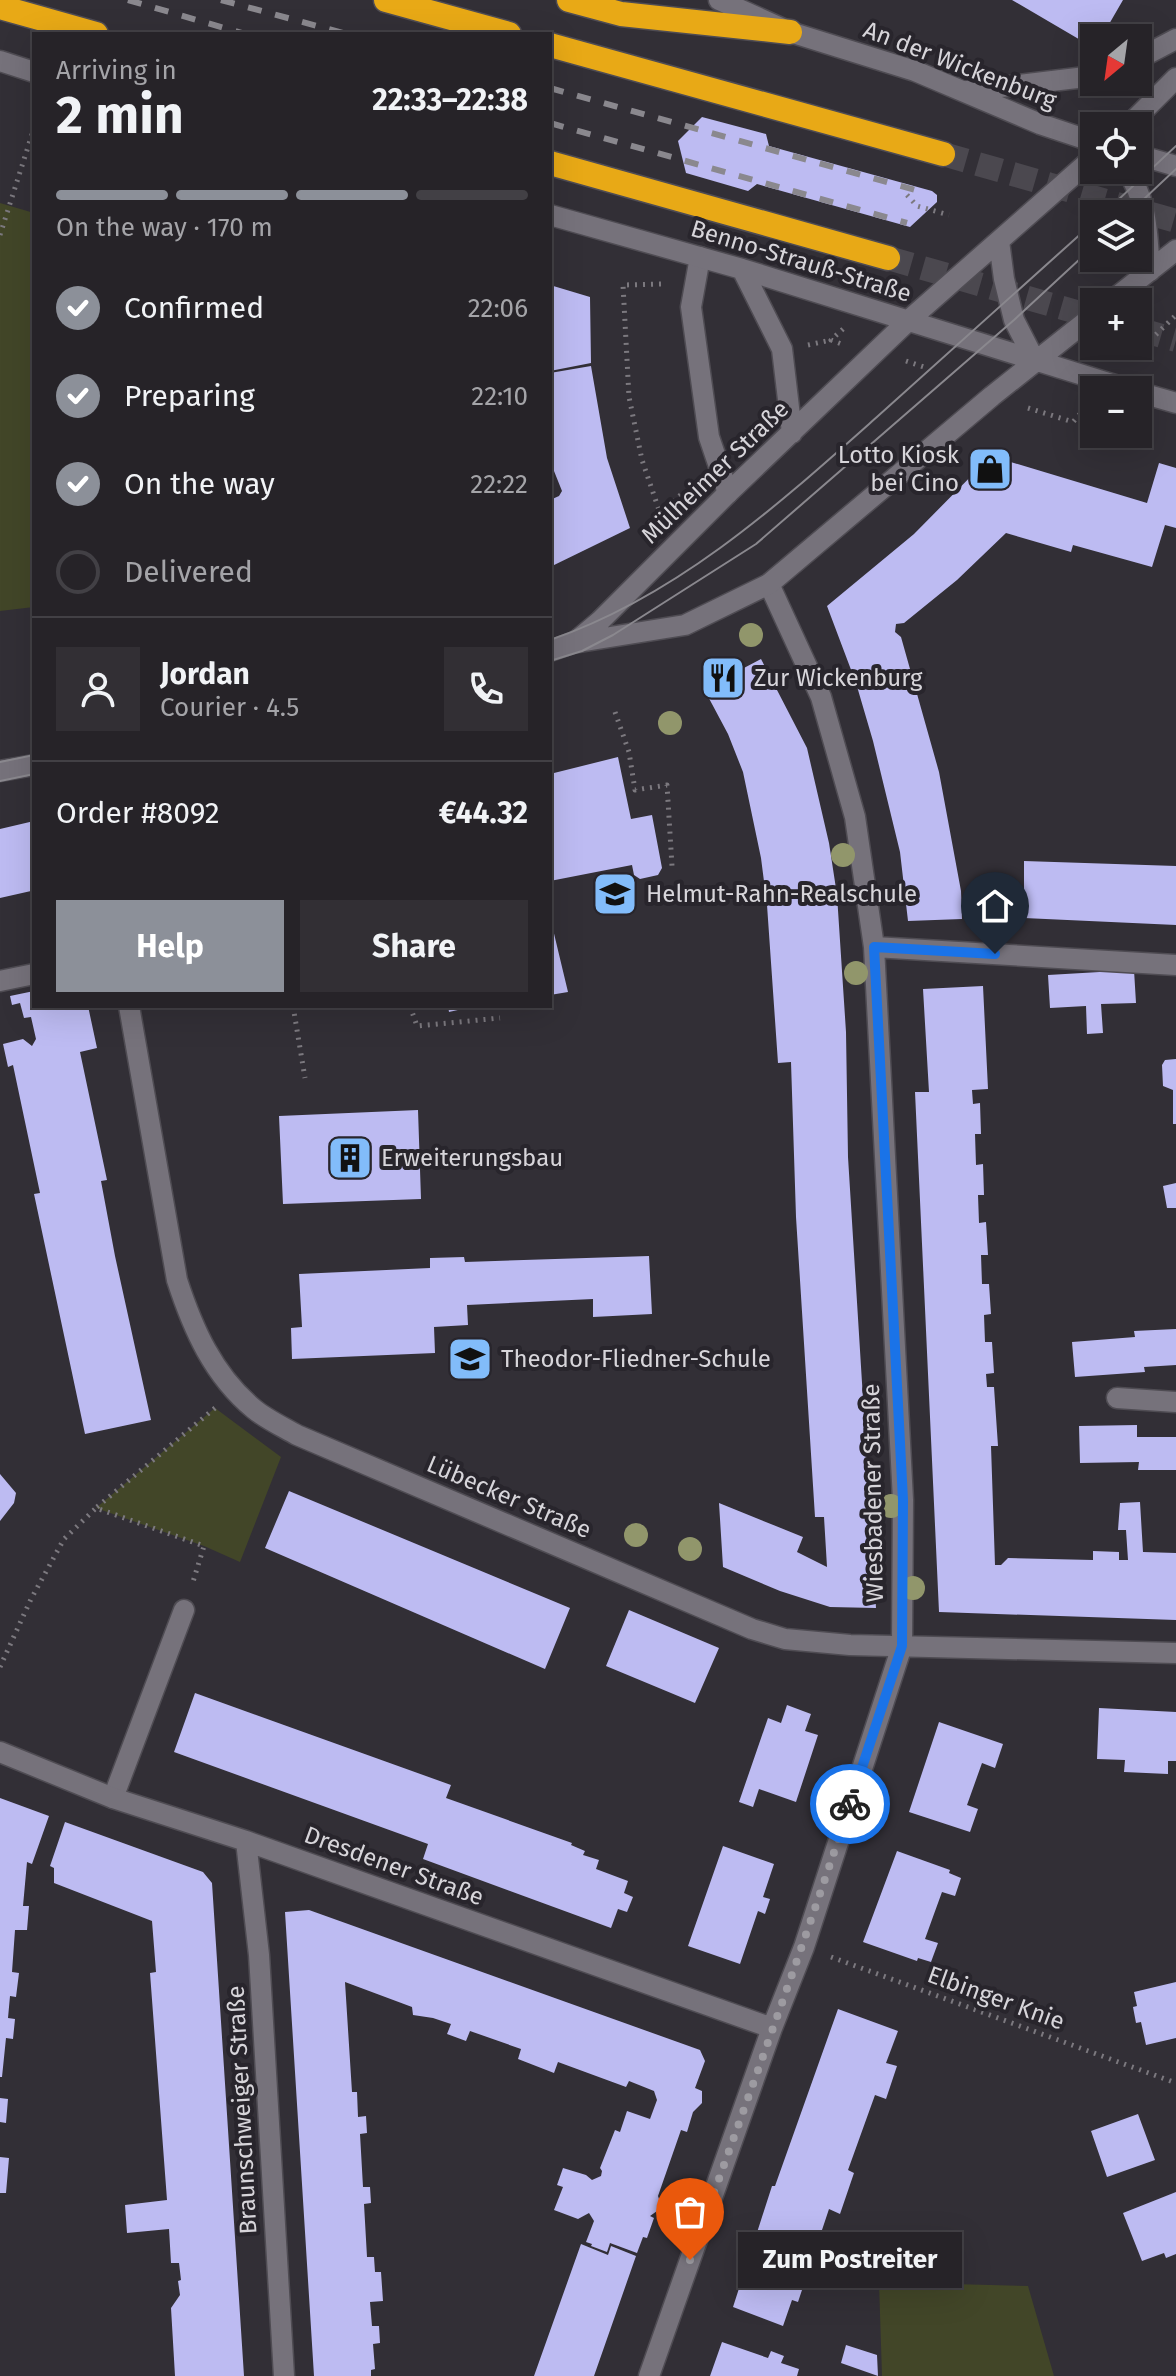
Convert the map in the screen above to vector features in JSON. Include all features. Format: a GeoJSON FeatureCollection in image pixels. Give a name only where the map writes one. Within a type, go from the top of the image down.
{"type":"FeatureCollection","features":[{"type":"Feature","properties":{"kind":"highway"},"geometry":{"type":"LineString","coordinates":[[386,0],[502,32]]}},
{"type":"Feature","properties":{"kind":"highway"},"geometry":{"type":"LineString","coordinates":[[569,0],[621,14],[790,32]]}},
{"type":"Feature","properties":{"kind":"highway"},"geometry":{"type":"LineString","coordinates":[[0,7],[89,32]]}},
{"type":"Feature","properties":{"kind":"highway"},"geometry":{"type":"LineString","coordinates":[[552,46],[943,154]]}},
{"type":"Feature","properties":{"kind":"highway"},"geometry":{"type":"LineString","coordinates":[[552,164],[888,258]]}},
{"type":"Feature","properties":{"kind":"street","name":"An der Wickenburg"},"geometry":{"type":"LineString","coordinates":[[719,0],[790,32],[915,71],[1040,124],[1080,137]]}},
{"type":"Feature","properties":{"kind":"street"},"geometry":{"type":"LineString","coordinates":[[1152,52],[1176,39]]}},
{"type":"Feature","properties":{"kind":"street"},"geometry":{"type":"LineString","coordinates":[[0,61],[32,71]]}},
{"type":"Feature","properties":{"kind":"street"},"geometry":{"type":"LineString","coordinates":[[963,92],[1080,78]]}},
{"type":"Feature","properties":{"kind":"street"},"geometry":{"type":"LineString","coordinates":[[1142,112],[1176,78]]}},
{"type":"Feature","properties":{"kind":"street"},"geometry":{"type":"LineString","coordinates":[[1152,159],[1176,166]]}},
{"type":"Feature","properties":{"kind":"street","name":"Mülheimer Straße"},"geometry":{"type":"LineString","coordinates":[[552,650],[575,642],[600,621],[909,320],[1080,169]]}},
{"type":"Feature","properties":{"kind":"street","name":"Benno-Strauß-Straße"},"geometry":{"type":"LineString","coordinates":[[552,216],[742,269],[1085,376]]}},
{"type":"Feature","properties":{"kind":"street"},"geometry":{"type":"LineString","coordinates":[[999,241],[1014,320],[1035,361]]}},
{"type":"Feature","properties":{"kind":"street"},"geometry":{"type":"LineString","coordinates":[[1152,269],[1176,250]]}},
{"type":"Feature","properties":{"kind":"street"},"geometry":{"type":"LineString","coordinates":[[700,257],[691,307],[709,437],[728,493]]}},
{"type":"Feature","properties":{"kind":"street"},"geometry":{"type":"LineString","coordinates":[[742,269],[782,349],[792,433]]}},
{"type":"Feature","properties":{"kind":"street"},"geometry":{"type":"LineString","coordinates":[[1128,288],[1149,272]]}},
{"type":"Feature","properties":{"kind":"street"},"geometry":{"type":"LineString","coordinates":[[575,642],[685,625],[769,584],[1080,326]]}},
{"type":"Feature","properties":{"kind":"street"},"geometry":{"type":"LineString","coordinates":[[1152,396],[1176,403]]}},
{"type":"Feature","properties":{"kind":"street","name":"Wiesbadener Straße"},"geometry":{"type":"LineString","coordinates":[[649,2376],[772,2028],[804,1947],[902,1646],[903,1500],[874,947],[855,817],[821,697],[769,584]]}},
{"type":"Feature","properties":{"kind":"street"},"geometry":{"type":"LineString","coordinates":[[0,771],[32,765]]}},
{"type":"Feature","properties":{"kind":"street"},"geometry":{"type":"LineString","coordinates":[[874,947],[1176,965]]}},
{"type":"Feature","properties":{"kind":"street"},"geometry":{"type":"LineString","coordinates":[[0,981],[32,974]]}},
{"type":"Feature","properties":{"kind":"street","name":"Lübecker Straße"},"geometry":{"type":"LineString","coordinates":[[129,1008],[177,1280],[190,1321],[214,1365],[232,1389],[257,1411],[297,1435],[752,1629],[785,1639],[902,1646],[1176,1653]]}},
{"type":"Feature","properties":{"kind":"street"},"geometry":{"type":"LineString","coordinates":[[1117,1398],[1176,1402]]}},
{"type":"Feature","properties":{"kind":"street"},"geometry":{"type":"LineString","coordinates":[[113,1798],[184,1610]]}},
{"type":"Feature","properties":{"kind":"street","name":"Dresdener Straße"},"geometry":{"type":"LineString","coordinates":[[0,1752],[113,1798],[246,1841],[772,2028]]}},
{"type":"Feature","properties":{"kind":"street","name":"Braunschweiger Straße"},"geometry":{"type":"LineString","coordinates":[[246,1841],[259,1955],[284,2376]]}},
{"type":"Feature","properties":{"kind":"path"},"geometry":{"type":"LineString","coordinates":[[0,235],[32,134]]}},
{"type":"Feature","properties":{"kind":"path"},"geometry":{"type":"LineString","coordinates":[[907,195],[917,206],[949,215]]}},
{"type":"Feature","properties":{"kind":"path"},"geometry":{"type":"LineString","coordinates":[[661,284],[623,285],[629,397],[642,460],[660,513],[695,482]]}},
{"type":"Feature","properties":{"kind":"path"},"geometry":{"type":"LineString","coordinates":[[1152,338],[1176,315]]}},
{"type":"Feature","properties":{"kind":"path"},"geometry":{"type":"LineString","coordinates":[[831,340],[850,323]]}},
{"type":"Feature","properties":{"kind":"path"},"geometry":{"type":"LineString","coordinates":[[807,345],[831,340],[853,347]]}},
{"type":"Feature","properties":{"kind":"path"},"geometry":{"type":"LineString","coordinates":[[901,360],[924,367]]}},
{"type":"Feature","properties":{"kind":"path"},"geometry":{"type":"LineString","coordinates":[[1028,408],[1073,422],[1080,414]]}},
{"type":"Feature","properties":{"kind":"path"},"geometry":{"type":"LineString","coordinates":[[615,712],[629,752],[635,790],[667,785],[672,866]]}},
{"type":"Feature","properties":{"kind":"path"},"geometry":{"type":"LineString","coordinates":[[293,1008],[305,1078]]}},
{"type":"Feature","properties":{"kind":"path"},"geometry":{"type":"LineString","coordinates":[[411,1008],[417,1026],[500,1018]]}},
{"type":"Feature","properties":{"kind":"path"},"geometry":{"type":"LineString","coordinates":[[0,1667],[31,1599],[64,1539],[96,1508],[215,1408],[232,1389]]}},
{"type":"Feature","properties":{"kind":"path"},"geometry":{"type":"LineString","coordinates":[[96,1508],[204,1546],[184,1610]]}},
{"type":"Feature","properties":{"kind":"path","name":"Elbinger Knie"},"geometry":{"type":"LineString","coordinates":[[804,1947],[1176,2083]]}},
{"type":"Feature","properties":{"kind":"green space"},"geometry":{"type":"Polygon","coordinates":[[[0,203],[32,212],[32,607],[0,611],[0,203]]]}},
{"type":"Feature","properties":{"kind":"green space"},"geometry":{"type":"Polygon","coordinates":[[[215,1408],[281,1457],[240,1562],[96,1508],[215,1408]]]}},
{"type":"Feature","properties":{"kind":"green space"},"geometry":{"type":"Polygon","coordinates":[[[879,2282],[1028,2286],[1054,2376],[882,2376],[879,2282]]]}},
{"type":"Feature","properties":{"kind":"building"},"geometry":{"type":"Polygon","coordinates":[[[1012,0],[1123,0],[1109,24],[1080,24],[1080,40],[1012,0]]]}},
{"type":"Feature","properties":{"kind":"building"},"geometry":{"type":"Polygon","coordinates":[[[702,117],[766,134],[769,146],[932,191],[937,195],[937,202],[910,227],[757,184],[748,191],[686,173],[678,141],[702,117]]]}},
{"type":"Feature","properties":{"kind":"building"},"geometry":{"type":"Polygon","coordinates":[[[552,286],[590,297],[591,363],[552,371],[552,286]]]}},
{"type":"Feature","properties":{"kind":"building"},"geometry":{"type":"Polygon","coordinates":[[[591,366],[607,458],[630,528],[552,566],[552,499],[562,491],[552,471],[552,373],[591,366]]]}},
{"type":"Feature","properties":{"kind":"building"},"geometry":{"type":"Polygon","coordinates":[[[991,456],[1147,503],[1159,463],[1176,468],[1176,528],[1165,525],[1152,567],[1073,545],[1071,552],[1006,533],[957,580],[904,623],[896,624],[895,632],[901,637],[939,772],[961,891],[962,919],[908,921],[900,852],[873,741],[856,683],[827,606],[914,534],[991,456]]]}},
{"type":"Feature","properties":{"kind":"building"},"geometry":{"type":"Polygon","coordinates":[[[761,659],[807,748],[829,843],[837,895],[846,1032],[848,1157],[876,1608],[830,1607],[780,1591],[723,1567],[719,1503],[803,1537],[797,1552],[827,1567],[824,1517],[815,1517],[796,1217],[791,1062],[778,1063],[767,905],[761,858],[743,772],[728,734],[704,689],[761,659]]]}},
{"type":"Feature","properties":{"kind":"building"},"geometry":{"type":"Polygon","coordinates":[[[618,757],[631,819],[652,815],[662,868],[658,875],[640,879],[634,875],[632,865],[552,881],[552,774],[618,757]]]}},
{"type":"Feature","properties":{"kind":"building"},"geometry":{"type":"Polygon","coordinates":[[[32,821],[32,893],[0,898],[0,829],[32,821]]]}},
{"type":"Feature","properties":{"kind":"building"},"geometry":{"type":"Polygon","coordinates":[[[1024,861],[1176,866],[1176,925],[1024,918],[1024,861]]]}},
{"type":"Feature","properties":{"kind":"building"},"geometry":{"type":"Polygon","coordinates":[[[552,925],[568,992],[552,995],[552,925]]]}},
{"type":"Feature","properties":{"kind":"building"},"geometry":{"type":"Polygon","coordinates":[[[1134,970],[1136,1003],[1101,1004],[1103,1033],[1087,1034],[1086,1006],[1050,1008],[1048,975],[1134,970]]]}},
{"type":"Feature","properties":{"kind":"building"},"geometry":{"type":"Polygon","coordinates":[[[983,986],[988,1089],[972,1090],[973,1104],[980,1103],[981,1134],[975,1134],[976,1165],[983,1164],[984,1195],[978,1195],[979,1223],[986,1222],[988,1255],[981,1255],[982,1284],[989,1284],[991,1314],[984,1315],[985,1342],[992,1342],[994,1373],[986,1374],[987,1387],[994,1387],[998,1446],[991,1446],[995,1565],[1001,1565],[1008,1558],[1093,1560],[1093,1551],[1119,1552],[1119,1560],[1128,1560],[1126,1530],[1118,1530],[1120,1503],[1140,1502],[1143,1552],[1176,1553],[1176,1620],[939,1612],[915,1092],[929,1092],[923,989],[983,986]]]}},
{"type":"Feature","properties":{"kind":"building"},"geometry":{"type":"Polygon","coordinates":[[[32,991],[32,1008],[88,1008],[97,1048],[80,1052],[107,1180],[101,1181],[115,1256],[151,1420],[85,1434],[34,1194],[40,1193],[13,1065],[8,1067],[3,1044],[23,1039],[32,1046],[36,1039],[31,1017],[24,1018],[20,1003],[12,1005],[10,996],[32,991]]]}},
{"type":"Feature","properties":{"kind":"building"},"geometry":{"type":"Polygon","coordinates":[[[1176,1059],[1176,1124],[1173,1124],[1173,1090],[1163,1086],[1162,1065],[1165,1060],[1176,1059]]]}},
{"type":"Feature","properties":{"kind":"building","name":"Erweiterungsbau"},"geometry":{"type":"Polygon","coordinates":[[[418,1110],[421,1199],[283,1204],[279,1116],[418,1110]]]}},
{"type":"Feature","properties":{"kind":"building"},"geometry":{"type":"Polygon","coordinates":[[[1176,1183],[1176,1208],[1167,1208],[1163,1186],[1176,1183]]]}},
{"type":"Feature","properties":{"kind":"building"},"geometry":{"type":"Polygon","coordinates":[[[649,1256],[652,1314],[593,1317],[593,1299],[467,1305],[468,1325],[434,1327],[435,1353],[292,1359],[291,1328],[302,1327],[299,1274],[430,1268],[430,1258],[464,1257],[465,1262],[649,1256]]]}},
{"type":"Feature","properties":{"kind":"building"},"geometry":{"type":"Polygon","coordinates":[[[1176,1329],[1176,1365],[1144,1367],[1145,1372],[1075,1377],[1072,1342],[1135,1337],[1134,1331],[1176,1329]]]}},
{"type":"Feature","properties":{"kind":"building"},"geometry":{"type":"Polygon","coordinates":[[[1137,1425],[1137,1437],[1176,1437],[1176,1470],[1138,1470],[1139,1462],[1080,1463],[1079,1426],[1137,1425]]]}},
{"type":"Feature","properties":{"kind":"building"},"geometry":{"type":"Polygon","coordinates":[[[0,1474],[16,1493],[14,1503],[0,1521],[0,1474]]]}},
{"type":"Feature","properties":{"kind":"building"},"geometry":{"type":"Polygon","coordinates":[[[289,1491],[570,1608],[545,1669],[265,1548],[289,1491]]]}},
{"type":"Feature","properties":{"kind":"building"},"geometry":{"type":"Polygon","coordinates":[[[629,1610],[719,1648],[695,1703],[606,1666],[629,1610]]]}},
{"type":"Feature","properties":{"kind":"building"},"geometry":{"type":"Polygon","coordinates":[[[195,1693],[451,1785],[446,1798],[572,1843],[585,1851],[583,1855],[599,1860],[596,1869],[628,1881],[624,1893],[633,1897],[627,1912],[618,1909],[611,1928],[423,1859],[428,1844],[174,1752],[195,1693]]]}},
{"type":"Feature","properties":{"kind":"building"},"geometry":{"type":"Polygon","coordinates":[[[787,1705],[811,1714],[805,1731],[818,1735],[796,1802],[759,1789],[753,1807],[739,1802],[768,1718],[781,1723],[787,1705]]]}},
{"type":"Feature","properties":{"kind":"building"},"geometry":{"type":"Polygon","coordinates":[[[1099,1708],[1176,1712],[1176,1761],[1168,1761],[1168,1774],[1124,1772],[1125,1760],[1097,1759],[1099,1708]]]}},
{"type":"Feature","properties":{"kind":"building"},"geometry":{"type":"Polygon","coordinates":[[[939,1722],[1003,1744],[995,1768],[982,1763],[967,1805],[978,1809],[970,1832],[909,1812],[939,1722]]]}},
{"type":"Feature","properties":{"kind":"building"},"geometry":{"type":"Polygon","coordinates":[[[0,1798],[49,1816],[32,1864],[27,1862],[23,1906],[29,1906],[27,1930],[15,1930],[12,1972],[19,1973],[16,1997],[10,1996],[8,2018],[15,2019],[13,2039],[6,2038],[2,2077],[0,2077],[0,1798]]]}},
{"type":"Feature","properties":{"kind":"building"},"geometry":{"type":"Polygon","coordinates":[[[65,1822],[203,1872],[212,1883],[244,2376],[175,2376],[171,2308],[180,2295],[178,2281],[181,2280],[179,2263],[171,2263],[169,2229],[127,2233],[125,2205],[167,2200],[150,1973],[156,1972],[152,1921],[54,1883],[54,1868],[50,1866],[65,1822]]]}},
{"type":"Feature","properties":{"kind":"building"},"geometry":{"type":"Polygon","coordinates":[[[723,1846],[774,1864],[763,1897],[770,1899],[765,1914],[758,1911],[740,1964],[688,1946],[723,1846]]]}},
{"type":"Feature","properties":{"kind":"building"},"geometry":{"type":"Polygon","coordinates":[[[897,1851],[950,1870],[949,1873],[961,1878],[955,1896],[942,1892],[925,1939],[938,1943],[931,1962],[918,1958],[917,1961],[863,1942],[897,1851]]]}},
{"type":"Feature","properties":{"kind":"building"},"geometry":{"type":"Polygon","coordinates":[[[309,1910],[700,2050],[705,2061],[695,2088],[702,2091],[702,2103],[693,2112],[687,2132],[681,2130],[658,2196],[657,2211],[650,2216],[654,2218],[647,2238],[643,2237],[637,2253],[610,2243],[607,2252],[591,2246],[586,2242],[594,2221],[589,2213],[578,2219],[554,2210],[563,2187],[557,2185],[563,2168],[592,2180],[601,2176],[600,2168],[615,2130],[620,2132],[627,2111],[650,2119],[657,2100],[654,2091],[629,2081],[626,2087],[558,2062],[554,2073],[518,2059],[521,2049],[470,2031],[466,2041],[447,2034],[451,2024],[413,2015],[412,2007],[345,1982],[352,2092],[357,2092],[358,2117],[366,2116],[367,2133],[360,2134],[363,2187],[370,2187],[371,2203],[364,2204],[367,2257],[374,2257],[375,2272],[381,2272],[383,2301],[370,2302],[372,2326],[379,2326],[380,2343],[373,2344],[375,2369],[371,2370],[371,2376],[314,2376],[285,1912],[309,1910]]]}},
{"type":"Feature","properties":{"kind":"building"},"geometry":{"type":"Polygon","coordinates":[[[1176,1982],[1176,2038],[1146,2045],[1141,2022],[1136,2023],[1134,1992],[1176,1982]]]}},
{"type":"Feature","properties":{"kind":"building"},"geometry":{"type":"Polygon","coordinates":[[[838,2009],[898,2031],[886,2063],[897,2066],[886,2099],[875,2095],[848,2170],[854,2173],[840,2214],[829,2209],[798,2302],[792,2300],[783,2326],[733,2307],[772,2186],[775,2186],[838,2009]]]}},
{"type":"Feature","properties":{"kind":"building"},"geometry":{"type":"Polygon","coordinates":[[[0,2098],[8,2099],[6,2123],[0,2122],[0,2098]]]}},
{"type":"Feature","properties":{"kind":"building"},"geometry":{"type":"Polygon","coordinates":[[[1138,2114],[1155,2160],[1107,2177],[1091,2131],[1138,2114]]]}},
{"type":"Feature","properties":{"kind":"building"},"geometry":{"type":"Polygon","coordinates":[[[0,2157],[9,2158],[6,2193],[0,2193],[0,2157]]]}},
{"type":"Feature","properties":{"kind":"building"},"geometry":{"type":"Polygon","coordinates":[[[1176,2192],[1176,2254],[1166,2258],[1164,2253],[1142,2261],[1123,2213],[1176,2192]]]}},
{"type":"Feature","properties":{"kind":"building"},"geometry":{"type":"Polygon","coordinates":[[[581,2244],[608,2255],[611,2246],[636,2256],[594,2376],[534,2376],[581,2244]]]}},
{"type":"Feature","properties":{"kind":"building"},"geometry":{"type":"Polygon","coordinates":[[[722,2342],[768,2358],[771,2351],[784,2356],[781,2363],[799,2369],[797,2376],[710,2376],[722,2342]]]}},
{"type":"Feature","properties":{"kind":"building"},"geometry":{"type":"Polygon","coordinates":[[[846,2345],[877,2355],[878,2376],[841,2363],[846,2345]]]}},
{"type":"Feature","properties":{"kind":"tunnel"},"geometry":{"type":"LineString","coordinates":[[943,154],[1176,221]]}},
{"type":"Feature","properties":{"kind":"tunnel"},"geometry":{"type":"LineString","coordinates":[[888,258],[1080,313]]}},
{"type":"Feature","properties":{"kind":"tunnel"},"geometry":{"type":"LineString","coordinates":[[1152,333],[1176,340]]}},
{"type":"Feature","properties":{"kind":"tram line"},"geometry":{"type":"LineString","coordinates":[[1118,200],[1176,146]]}},
{"type":"Feature","properties":{"kind":"tram line"},"geometry":{"type":"LineString","coordinates":[[1143,200],[1176,169]]}},
{"type":"Feature","properties":{"kind":"tram line"},"geometry":{"type":"LineString","coordinates":[[552,639],[641,599],[725,544],[841,449],[1080,235]]}},
{"type":"Feature","properties":{"kind":"tram line"},"geometry":{"type":"LineString","coordinates":[[552,660],[582,651],[613,635],[756,544],[1080,259]]}},
{"type":"Feature","properties":{"kind":"tram line"},"geometry":{"type":"LineString","coordinates":[[0,762],[32,755]]}},
{"type":"Feature","properties":{"kind":"tram line"},"geometry":{"type":"LineString","coordinates":[[0,781],[32,774]]}},
{"type":"Feature","properties":{"kind":"railway"},"geometry":{"type":"LineString","coordinates":[[128,0],[238,32]]}},
{"type":"Feature","properties":{"kind":"railway"},"geometry":{"type":"LineString","coordinates":[[221,0],[340,32]]}},
{"type":"Feature","properties":{"kind":"railway"},"geometry":{"type":"LineString","coordinates":[[552,89],[926,193]]}},
{"type":"Feature","properties":{"kind":"railway"},"geometry":{"type":"LineString","coordinates":[[552,124],[907,223]]}},
{"type":"Feature","properties":{"kind":"way so far"},"geometry":{"type":"LineString","coordinates":[[690,2260],[804,1947],[850,1804]]}},
{"type":"Feature","properties":{"kind":"place","name":"Lotto Kiosk bei Cino"},"geometry":{"type":"Point","coordinates":[990,469]}},
{"type":"Feature","properties":{"kind":"place","name":"Zur Wickenburg"},"geometry":{"type":"Point","coordinates":[723,678]}},
{"type":"Feature","properties":{"kind":"place","name":"Helmut-Rahn-Realschule"},"geometry":{"type":"Point","coordinates":[615,894]}},
{"type":"Feature","properties":{"kind":"place","name":"Erweiterungsbau"},"geometry":{"type":"Point","coordinates":[350,1158]}},
{"type":"Feature","properties":{"kind":"place","name":"Theodor-Fliedner-Schule"},"geometry":{"type":"Point","coordinates":[470,1359]}},
{"type":"Feature","properties":{"kind":"place","name":"Zum Postreiter"},"geometry":{"type":"Point","coordinates":[690,2260]}},
{"type":"Feature","properties":{"kind":"route"},"geometry":{"type":"LineString","coordinates":[[850,1804],[902,1646],[903,1500],[874,947],[995,954]]}}]}
